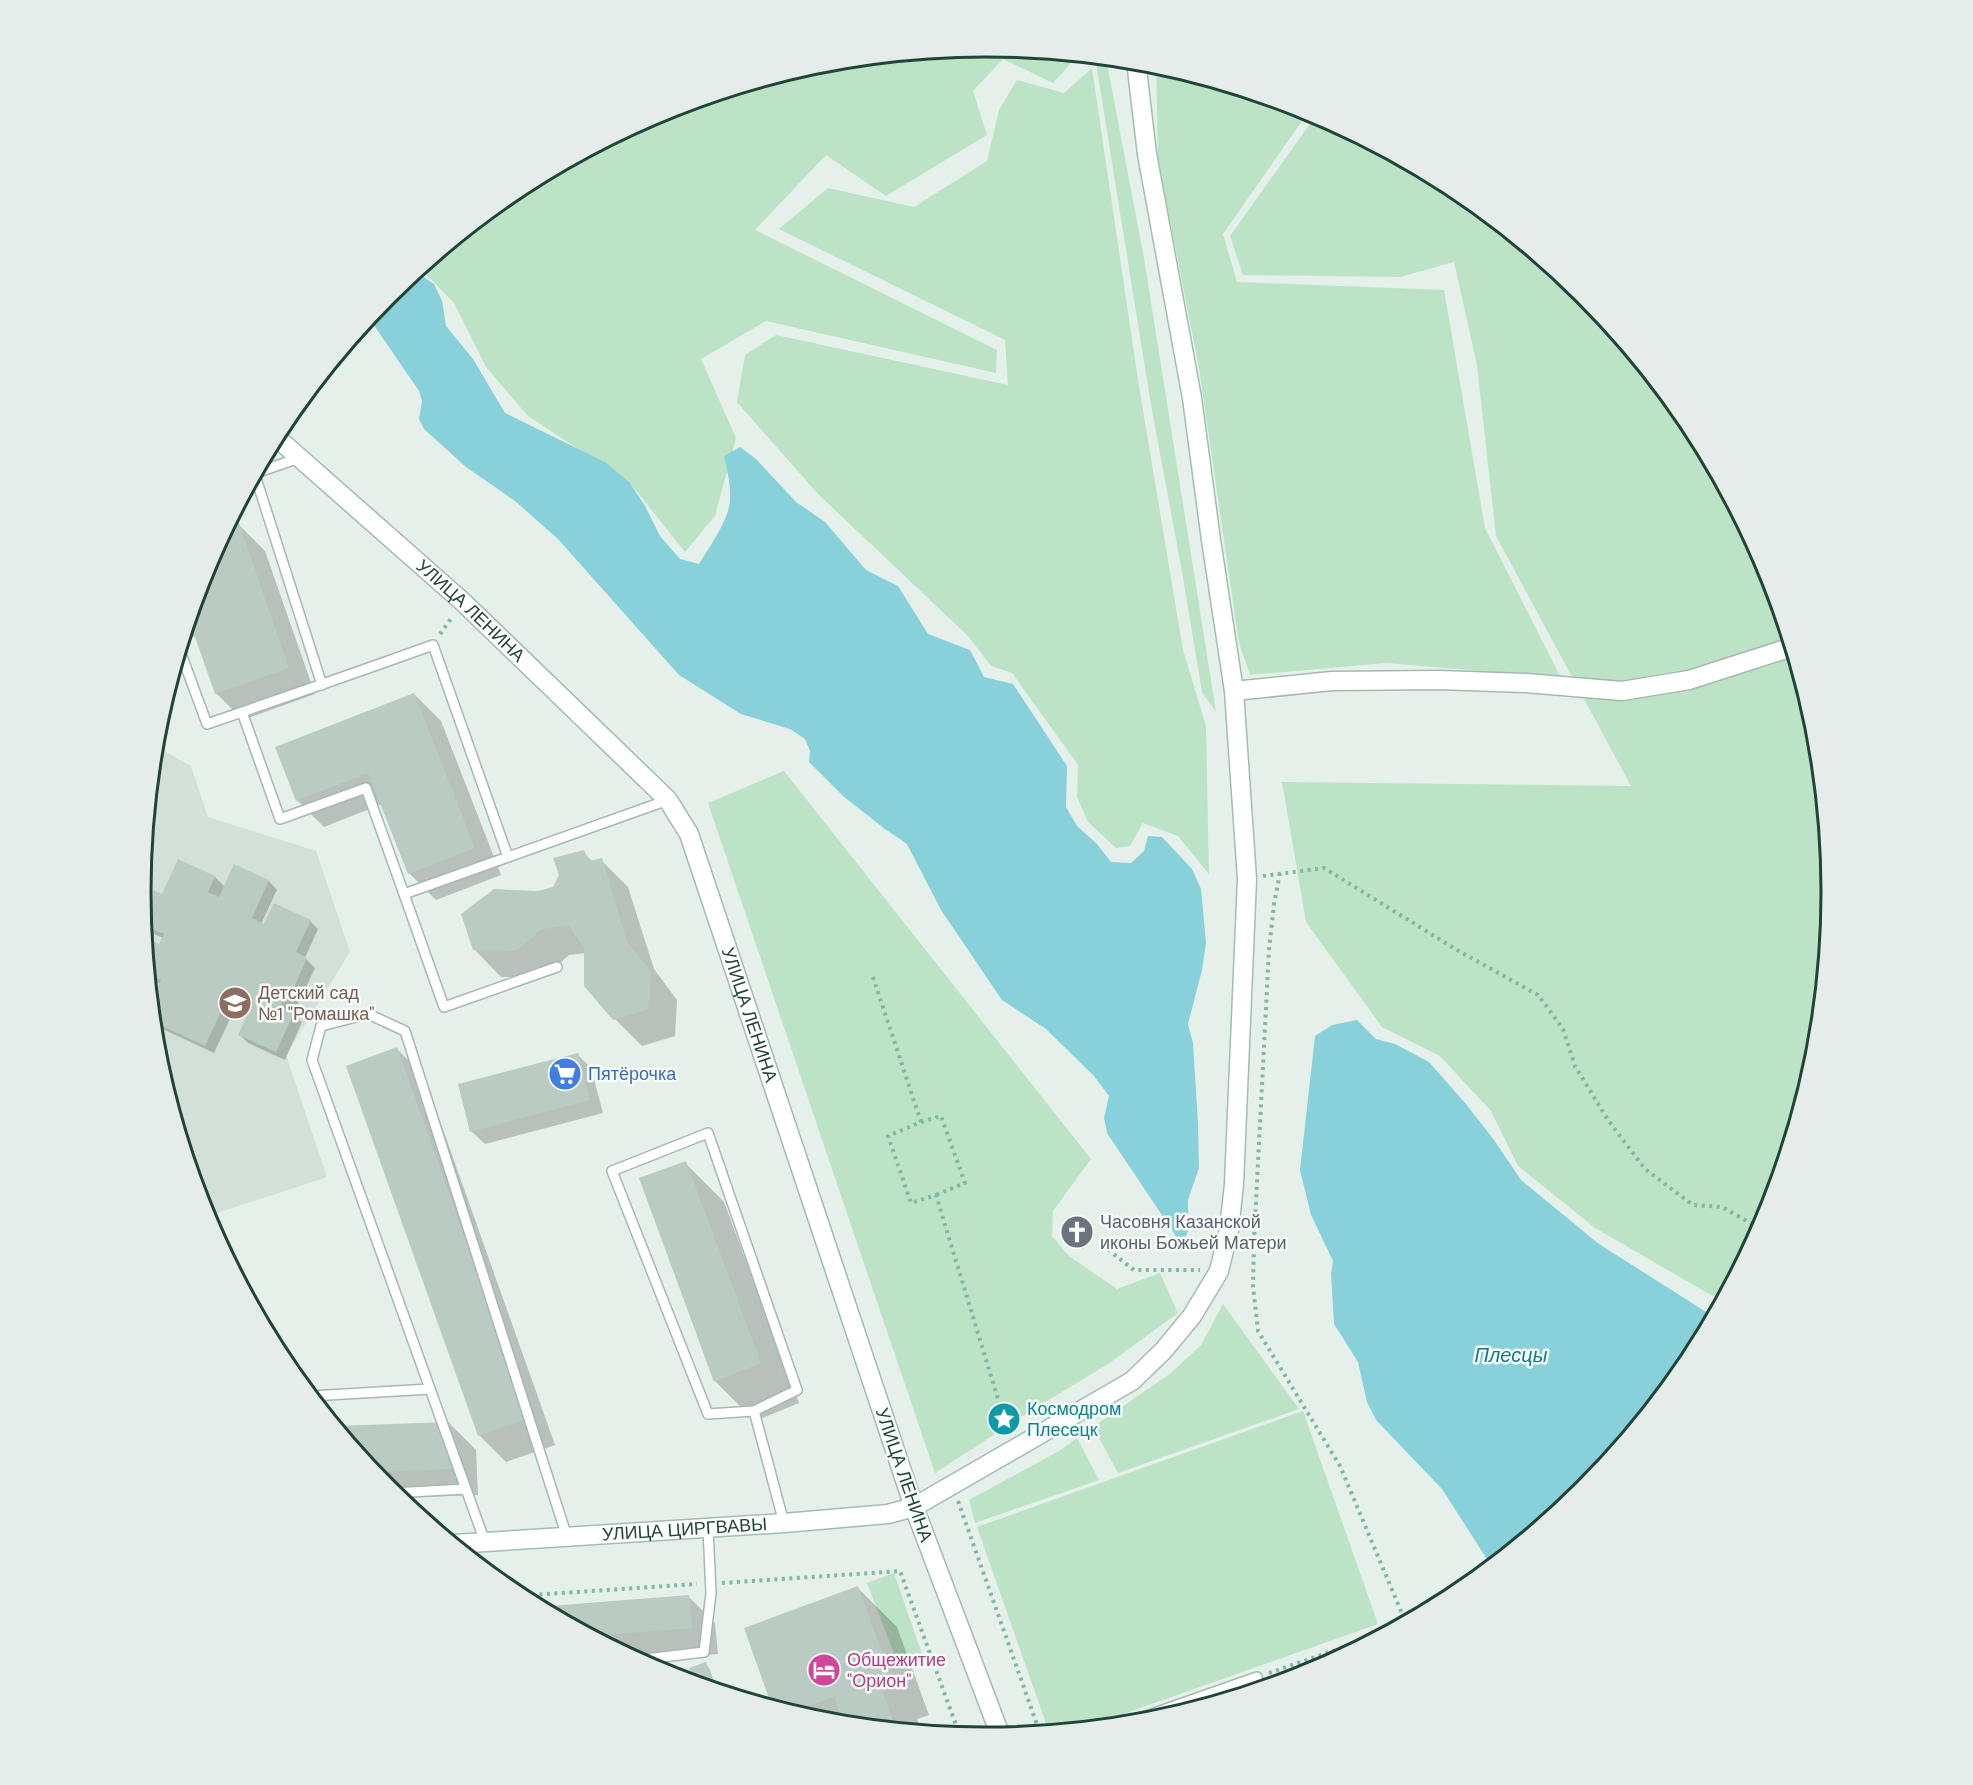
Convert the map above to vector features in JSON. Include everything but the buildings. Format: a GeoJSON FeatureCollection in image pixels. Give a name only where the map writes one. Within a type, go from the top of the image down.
{"type":"FeatureCollection","features":[{"type":"Feature","properties":{"kind":"street","name":"УЛИЦА ЦИРГВАВЫ"},"geometry":{"type":"LineString","coordinates":[[464,1543],[784,1523],[888,1514],[914,1507],[953,1486],[1007,1441],[1132,1381],[1163,1351],[1192,1316],[1219,1270],[1229,1230],[1234,1184],[1247,879],[1234,691],[1192,398],[1147,154],[1137,71]]}},
{"type":"Feature","properties":{"kind":"street","name":"УЛИЦА ЛЕНИНА"},"geometry":{"type":"LineString","coordinates":[[283,443],[463,602],[668,800],[689,834],[914,1507],[997,1728]]}},
{"type":"Feature","properties":{"kind":"street"},"geometry":{"type":"LineString","coordinates":[[1234,691],[1332,681],[1439,680],[1526,683],[1622,691],[1689,680],[1786,650]]}},
{"type":"Feature","properties":{"kind":"lane"},"geometry":{"type":"LineString","coordinates":[[266,470],[299,458]]}},
{"type":"Feature","properties":{"kind":"lane"},"geometry":{"type":"LineString","coordinates":[[259,483],[322,685]]}},
{"type":"Feature","properties":{"kind":"lane"},"geometry":{"type":"LineString","coordinates":[[184,661],[207,724],[433,645],[508,857]]}},
{"type":"Feature","properties":{"kind":"lane"},"geometry":{"type":"LineString","coordinates":[[242,712],[280,819],[366,788],[444,1007],[557,967]]}},
{"type":"Feature","properties":{"kind":"lane"},"geometry":{"type":"LineString","coordinates":[[404,894],[668,800]]}},
{"type":"Feature","properties":{"kind":"lane"},"geometry":{"type":"LineString","coordinates":[[485,1542],[312,1060],[321,1026],[368,1014],[405,1031],[567,1538]]}},
{"type":"Feature","properties":{"kind":"lane"},"geometry":{"type":"LineString","coordinates":[[708,1133],[797,1390],[754,1411],[708,1414],[612,1172],[708,1133]]}},
{"type":"Feature","properties":{"kind":"lane"},"geometry":{"type":"LineString","coordinates":[[320,1395],[430,1389]]}},
{"type":"Feature","properties":{"kind":"lane"},"geometry":{"type":"LineString","coordinates":[[754,1411],[784,1523]]}},
{"type":"Feature","properties":{"kind":"lane"},"geometry":{"type":"LineString","coordinates":[[406,1492],[466,1489]]}},
{"type":"Feature","properties":{"kind":"lane"},"geometry":{"type":"LineString","coordinates":[[653,1658],[704,1652],[711,1583],[708,1529]]}},
{"type":"Feature","properties":{"kind":"lane"},"geometry":{"type":"LineString","coordinates":[[1171,1707],[1257,1677],[1259,1682]]}},
{"type":"Feature","properties":{"kind":"path"},"geometry":{"type":"LineString","coordinates":[[433,645],[463,602]]}},
{"type":"Feature","properties":{"kind":"path"},"geometry":{"type":"LineString","coordinates":[[1247,879],[1324,868],[1457,950],[1538,995],[1563,1029],[1575,1066],[1608,1120],[1645,1169],[1693,1205],[1722,1207],[1753,1224]]}},
{"type":"Feature","properties":{"kind":"path"},"geometry":{"type":"LineString","coordinates":[[1280,873],[1269,950],[1254,1240],[1253,1286],[1258,1332],[1340,1466],[1403,1616]]}},
{"type":"Feature","properties":{"kind":"path"},"geometry":{"type":"LineString","coordinates":[[873,977],[921,1122]]}},
{"type":"Feature","properties":{"kind":"path"},"geometry":{"type":"LineString","coordinates":[[941,1116],[964,1183],[936,1195],[911,1203],[888,1136],[941,1116]]}},
{"type":"Feature","properties":{"kind":"path"},"geometry":{"type":"LineString","coordinates":[[936,1195],[1007,1441]]}},
{"type":"Feature","properties":{"kind":"path"},"geometry":{"type":"LineString","coordinates":[[1102,1245],[1134,1270],[1219,1270]]}},
{"type":"Feature","properties":{"kind":"path"},"geometry":{"type":"LineString","coordinates":[[953,1486],[1038,1726]]}},
{"type":"Feature","properties":{"kind":"path"},"geometry":{"type":"LineString","coordinates":[[535,1595],[900,1571],[957,1727]]}},
{"type":"Feature","properties":{"kind":"path"},"geometry":{"type":"LineString","coordinates":[[1257,1677],[1346,1647]]}},
{"type":"Feature","properties":{"kind":"shaded area","name":"Детский сад №1 \"Ромашка\""},"geometry":{"type":"Polygon","coordinates":[[[163,751],[191,766],[208,817],[316,851],[350,952],[286,1055],[327,1177],[216,1214],[195,1161],[179,1109],[167,1055],[158,1002],[153,947],[151,892],[153,838],[163,751]]]}},
{"type":"Feature","properties":{"kind":"green space"},"geometry":{"type":"Polygon","coordinates":[[[986,57],[1072,62],[1053,83],[1003,59],[973,91],[987,135],[886,196],[826,155],[755,230],[997,350],[996,373],[766,321],[701,359],[736,438],[715,516],[685,552],[630,483],[528,416],[486,367],[454,303],[426,274],[478,230],[522,198],[617,143],[718,101],[770,85],[877,64],[986,57]]]}},
{"type":"Feature","properties":{"kind":"green space"},"geometry":{"type":"Polygon","coordinates":[[[1096,64],[1108,66],[1144,258],[1216,712],[1202,692],[1151,405],[1096,64]]]}},
{"type":"Feature","properties":{"kind":"green space"},"geometry":{"type":"Polygon","coordinates":[[[1092,68],[1138,380],[1183,650],[1206,726],[1209,874],[1178,836],[1143,823],[1130,846],[1116,848],[1088,822],[1077,797],[1078,765],[1012,673],[991,666],[968,636],[817,493],[737,402],[745,355],[776,335],[1008,385],[1005,340],[779,229],[828,188],[914,207],[987,161],[999,110],[1017,80],[1064,93],[1092,68]]]}},
{"type":"Feature","properties":{"kind":"green space"},"geometry":{"type":"Polygon","coordinates":[[[1156,75],[1203,85],[1255,101],[1303,120],[1223,234],[1237,282],[1444,290],[1485,528],[1561,678],[1387,663],[1250,675],[1239,643],[1199,368],[1158,159],[1156,75]]]}},
{"type":"Feature","properties":{"kind":"green space"},"geometry":{"type":"Polygon","coordinates":[[[1311,123],[1356,143],[1404,169],[1451,198],[1537,264],[1615,342],[1681,428],[1736,523],[1778,624],[1794,676],[1815,783],[1822,892],[1815,1002],[1794,1109],[1778,1161],[1758,1212],[1736,1262],[1716,1298],[1595,1228],[1518,1166],[1491,1111],[1440,1056],[1382,1027],[1306,922],[1282,782],[1631,786],[1496,536],[1477,365],[1454,262],[1400,277],[1243,275],[1230,236],[1311,123]]]}},
{"type":"Feature","properties":{"kind":"green space"},"geometry":{"type":"Polygon","coordinates":[[[784,771],[1091,1159],[1053,1211],[1052,1236],[1069,1256],[1117,1289],[1160,1273],[1178,1313],[1108,1364],[935,1473],[708,803],[784,771]]]}},
{"type":"Feature","properties":{"kind":"green space"},"geometry":{"type":"Polygon","coordinates":[[[1223,1304],[1299,1409],[1118,1473],[1093,1427],[1171,1373],[1201,1345],[1223,1304]]]}},
{"type":"Feature","properties":{"kind":"green space"},"geometry":{"type":"Polygon","coordinates":[[[1303,1411],[1378,1624],[1110,1719],[1047,1725],[977,1527],[1303,1411]]]}},
{"type":"Feature","properties":{"kind":"green space"},"geometry":{"type":"Polygon","coordinates":[[[1077,1438],[1099,1480],[975,1523],[969,1500],[1059,1451],[1077,1438]]]}},
{"type":"Feature","properties":{"kind":"green space"},"geometry":{"type":"Polygon","coordinates":[[[894,1573],[924,1660],[900,1669],[867,1583],[894,1573]]]}},
{"type":"Feature","properties":{"kind":"water"},"geometry":{"type":"Polygon","coordinates":[[[423,277],[434,284],[442,301],[446,326],[473,359],[505,413],[605,462],[630,483],[660,536],[680,559],[699,564],[718,533],[729,507],[729,483],[724,456],[740,447],[756,459],[796,502],[825,522],[866,570],[898,586],[928,634],[970,650],[984,677],[1013,684],[1067,766],[1066,807],[1077,826],[1097,844],[1111,862],[1131,863],[1144,851],[1148,836],[1162,837],[1192,869],[1201,889],[1206,943],[1202,970],[1188,1024],[1193,1043],[1199,1168],[1188,1200],[1188,1231],[1182,1245],[1107,1133],[1104,1118],[1109,1096],[1094,1076],[1046,1029],[1002,1000],[941,910],[907,844],[843,796],[809,762],[810,751],[805,739],[790,729],[741,714],[679,675],[558,539],[515,501],[466,467],[424,429],[419,419],[422,401],[419,391],[374,325],[423,277]]]}},
{"type":"Feature","properties":{"kind":"water","name":"Плесцы"},"geometry":{"type":"Polygon","coordinates":[[[1357,1020],[1376,1039],[1395,1044],[1429,1062],[1466,1104],[1521,1180],[1599,1244],[1708,1313],[1681,1357],[1615,1443],[1537,1521],[1488,1560],[1442,1489],[1376,1420],[1367,1402],[1358,1362],[1334,1324],[1331,1274],[1333,1261],[1311,1215],[1300,1170],[1315,1036],[1332,1025],[1357,1020]]]}},
{"type":"Feature","properties":{"kind":"place","name":"Детский сад №1 \"Ромашка\""},"geometry":{"type":"Point","coordinates":[235,1003]}},
{"type":"Feature","properties":{"kind":"place","name":"Пятёрочка"},"geometry":{"type":"Point","coordinates":[565,1074]}},
{"type":"Feature","properties":{"kind":"place","name":"Часовня Казанской иконы Божьей Матери"},"geometry":{"type":"Point","coordinates":[1077,1232]}},
{"type":"Feature","properties":{"kind":"place","name":"Космодром Плесецк"},"geometry":{"type":"Point","coordinates":[1004,1419]}},
{"type":"Feature","properties":{"kind":"place","name":"Общежитие \"Орион\""},"geometry":{"type":"Point","coordinates":[824,1670]}}]}
